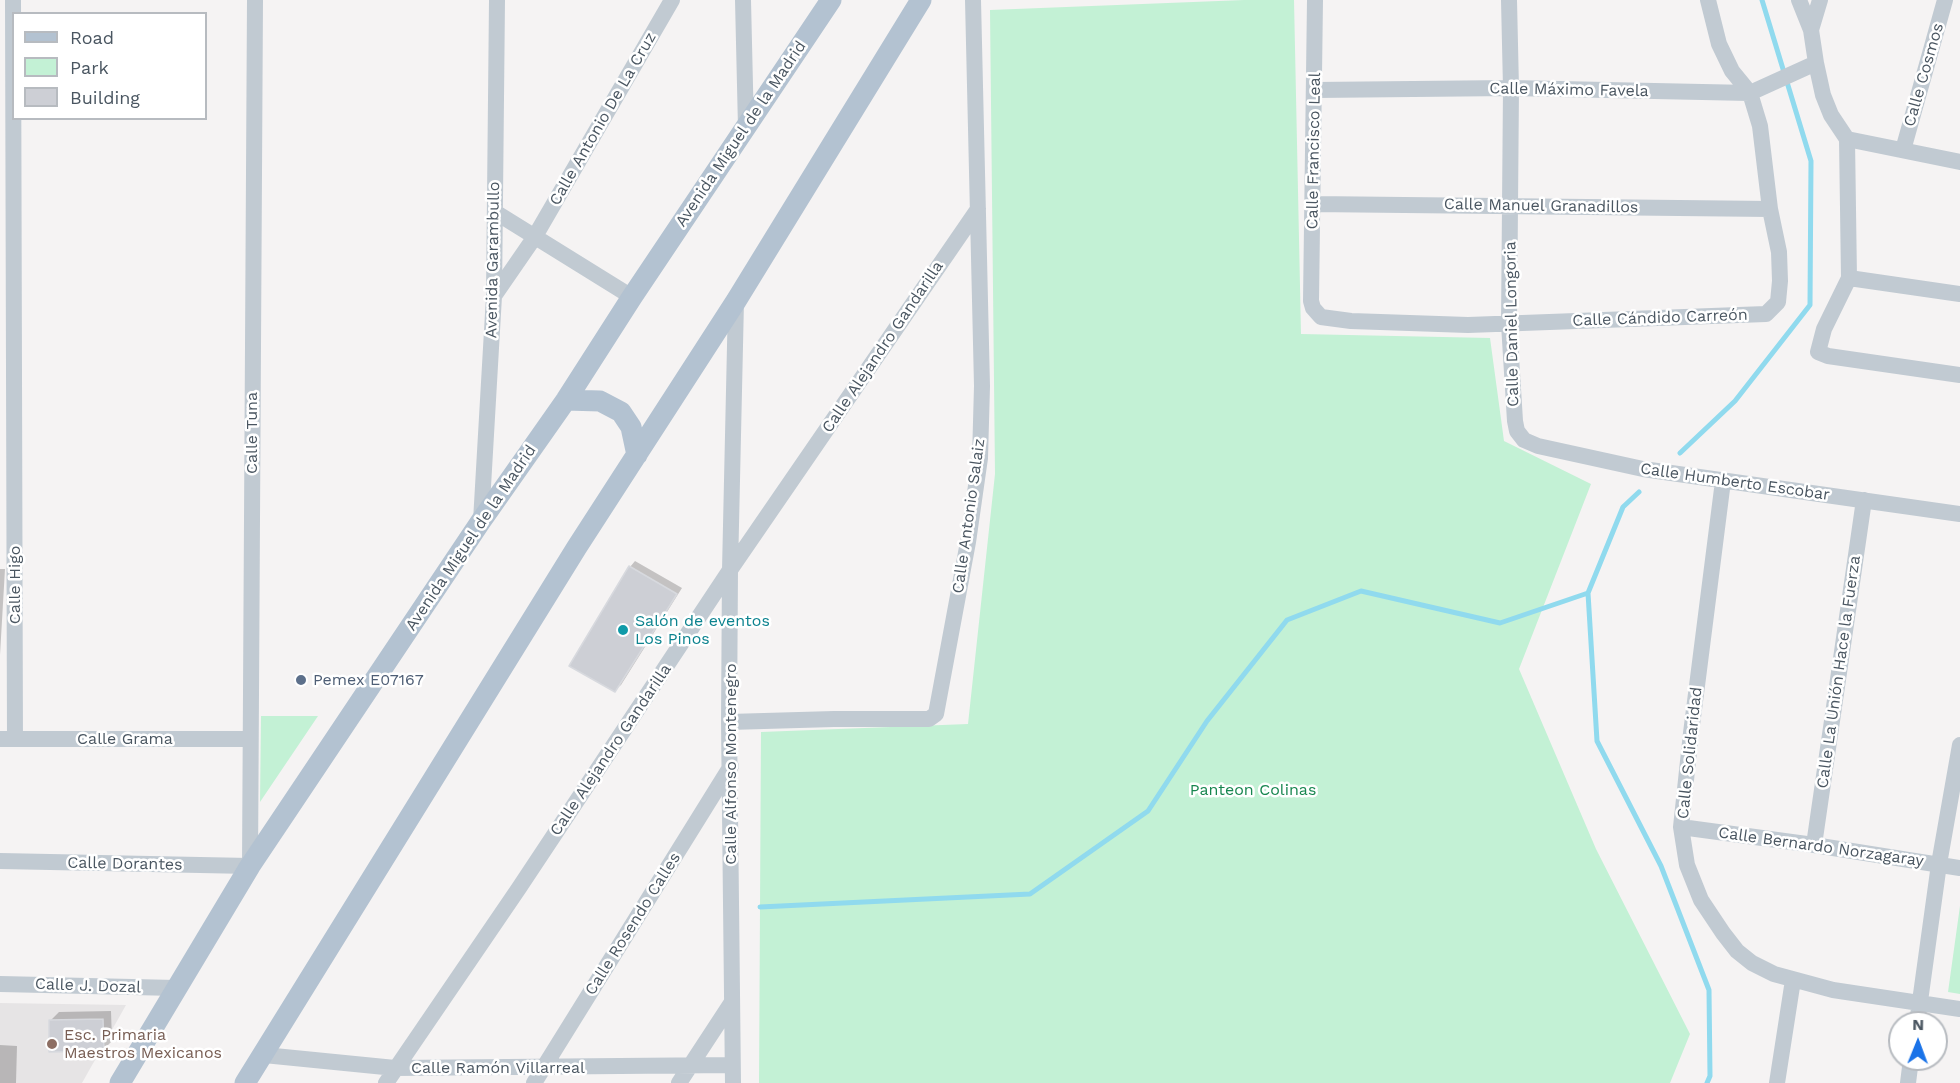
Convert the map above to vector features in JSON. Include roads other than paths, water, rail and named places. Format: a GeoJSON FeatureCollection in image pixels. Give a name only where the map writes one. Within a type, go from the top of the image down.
{"type":"FeatureCollection","features":[{"type":"Feature","properties":{"kind":"main road"},"geometry":{"type":"LineString","coordinates":[[246,1083],[571,556],[736,302],[921,0]]}},
{"type":"Feature","properties":{"kind":"main road","name":"Avenida Miguel de la Madrid"},"geometry":{"type":"LineString","coordinates":[[120,1083],[250,866],[481,521],[566,400],[632,297],[746,128],[825,2]]}},
{"type":"Feature","properties":{"kind":"main road"},"geometry":{"type":"LineString","coordinates":[[566,400],[600,401],[621,412],[631,427],[638,455]]}},
{"type":"Feature","properties":{"kind":"street","name":"Calle Tuna"},"geometry":{"type":"LineString","coordinates":[[250,866],[255,0]]}},
{"type":"Feature","properties":{"kind":"street","name":"Avenida Garambullo"},"geometry":{"type":"LineString","coordinates":[[481,521],[494,296],[497,0]]}},
{"type":"Feature","properties":{"kind":"street","name":"Calle Antonio De La Cruz"},"geometry":{"type":"LineString","coordinates":[[494,296],[534,237],[672,0]]}},
{"type":"Feature","properties":{"kind":"street"},"geometry":{"type":"LineString","coordinates":[[742,0],[746,128]]}},
{"type":"Feature","properties":{"kind":"street","name":"Calle Antonio Salaiz"},"geometry":{"type":"LineString","coordinates":[[729,722],[929,719],[936,714],[980,458],[982,386],[974,0]]}},
{"type":"Feature","properties":{"kind":"street","name":"Calle Francisco Leal"},"geometry":{"type":"LineString","coordinates":[[1311,301],[1315,0]]}},
{"type":"Feature","properties":{"kind":"street","name":"Calle Daniel Longoria"},"geometry":{"type":"LineString","coordinates":[[1509,0],[1511,88],[1509,324],[1517,431]]}},
{"type":"Feature","properties":{"kind":"street","name":"Calle Cándido Carreón"},"geometry":{"type":"LineString","coordinates":[[1311,301],[1315,312],[1321,317],[1351,321],[1425,324],[1509,324],[1766,314],[1778,302],[1779,252],[1770,208],[1757,89],[1732,71],[1719,44],[1708,0]]}},
{"type":"Feature","properties":{"kind":"street"},"geometry":{"type":"LineString","coordinates":[[1799,0],[1811,30],[1816,63],[1827,105],[1838,128],[1847,139],[1849,278],[1824,330],[1819,347],[1820,354],[1960,375]]}},
{"type":"Feature","properties":{"kind":"street"},"geometry":{"type":"LineString","coordinates":[[1811,30],[1820,0]]}},
{"type":"Feature","properties":{"kind":"street","name":"Calle Cosmos"},"geometry":{"type":"LineString","coordinates":[[1903,150],[1945,0]]}},
{"type":"Feature","properties":{"kind":"street","name":"Calle Máximo Favela"},"geometry":{"type":"LineString","coordinates":[[1315,90],[1757,89],[1816,63]]}},
{"type":"Feature","properties":{"kind":"street","name":"Calle Higo"},"geometry":{"type":"LineString","coordinates":[[8,739],[12,120]]}},
{"type":"Feature","properties":{"kind":"street"},"geometry":{"type":"LineString","coordinates":[[1847,139],[1960,162]]}},
{"type":"Feature","properties":{"kind":"street","name":"Calle Manuel Granadillos"},"geometry":{"type":"LineString","coordinates":[[1313,204],[1770,208]]}},
{"type":"Feature","properties":{"kind":"street","name":"Calle Alejandro Gandarilla"},"geometry":{"type":"LineString","coordinates":[[386,1083],[519,888],[730,570],[978,209]]}},
{"type":"Feature","properties":{"kind":"street"},"geometry":{"type":"LineString","coordinates":[[495,212],[632,297]]}},
{"type":"Feature","properties":{"kind":"street"},"geometry":{"type":"LineString","coordinates":[[1849,278],[1960,294]]}},
{"type":"Feature","properties":{"kind":"street","name":"Calle Alfonso Montenegro"},"geometry":{"type":"LineString","coordinates":[[733,1083],[729,722],[736,302]]}},
{"type":"Feature","properties":{"kind":"street","name":"Calle Humberto Escobar"},"geometry":{"type":"LineString","coordinates":[[1517,431],[1524,440],[1538,446],[1626,466],[1960,514]]}},
{"type":"Feature","properties":{"kind":"street","name":"Calle Solidaridad"},"geometry":{"type":"LineString","coordinates":[[1723,481],[1681,827],[1687,865],[1701,900],[1737,951],[1752,963],[1774,974],[1833,990],[1960,1009]]}},
{"type":"Feature","properties":{"kind":"street","name":"Calle La Unión Hace la Fuerza"},"geometry":{"type":"LineString","coordinates":[[1814,845],[1864,500]]}},
{"type":"Feature","properties":{"kind":"street","name":"Calle Grama"},"geometry":{"type":"LineString","coordinates":[[8,739],[250,739]]}},
{"type":"Feature","properties":{"kind":"street"},"geometry":{"type":"LineString","coordinates":[[1918,1011],[1939,864],[1960,745]]}},
{"type":"Feature","properties":{"kind":"street","name":"Calle Rosendo Calles"},"geometry":{"type":"LineString","coordinates":[[534,1083],[731,766]]}},
{"type":"Feature","properties":{"kind":"street","name":"Calle Bernardo Norzagaray"},"geometry":{"type":"LineString","coordinates":[[1681,827],[1960,868]]}},
{"type":"Feature","properties":{"kind":"street","name":"Calle Dorantes"},"geometry":{"type":"LineString","coordinates":[[0,861],[250,866]]}},
{"type":"Feature","properties":{"kind":"street"},"geometry":{"type":"LineString","coordinates":[[1777,1083],[1793,980]]}},
{"type":"Feature","properties":{"kind":"street","name":"Calle J. Dozal"},"geometry":{"type":"LineString","coordinates":[[0,984],[176,988]]}},
{"type":"Feature","properties":{"kind":"street"},"geometry":{"type":"LineString","coordinates":[[679,1083],[732,1002]]}},
{"type":"Feature","properties":{"kind":"street","name":"Calle Ramón Villarreal"},"geometry":{"type":"LineString","coordinates":[[264,1055],[395,1068],[732,1065]]}},
{"type":"Feature","properties":{"kind":"waterway"},"geometry":{"type":"LineString","coordinates":[[1680,453],[1735,401],[1810,305],[1811,161],[1762,0]]}},
{"type":"Feature","properties":{"kind":"waterway"},"geometry":{"type":"LineString","coordinates":[[1639,492],[1623,507],[1588,593],[1597,741],[1661,866],[1709,990],[1710,1076],[1707,1083]]}},
{"type":"Feature","properties":{"kind":"waterway"},"geometry":{"type":"LineString","coordinates":[[760,907],[1030,894],[1148,811],[1207,721],[1287,620],[1361,591],[1500,623],[1588,593]]}},
{"type":"Feature","properties":{"kind":"place","name":"Salón de eventos Los Pinos"},"geometry":{"type":"Point","coordinates":[623,630]}},
{"type":"Feature","properties":{"kind":"place","name":"Pemex E07167"},"geometry":{"type":"Point","coordinates":[301,680]}},
{"type":"Feature","properties":{"kind":"place","name":"Esc. Primaria Maestros Mexicanos"},"geometry":{"type":"Point","coordinates":[52,1044]}},
{"type":"Feature","properties":{"kind":"park label","name":"Panteon Colinas"},"geometry":{"type":"Point","coordinates":[1253,790]}}]}
